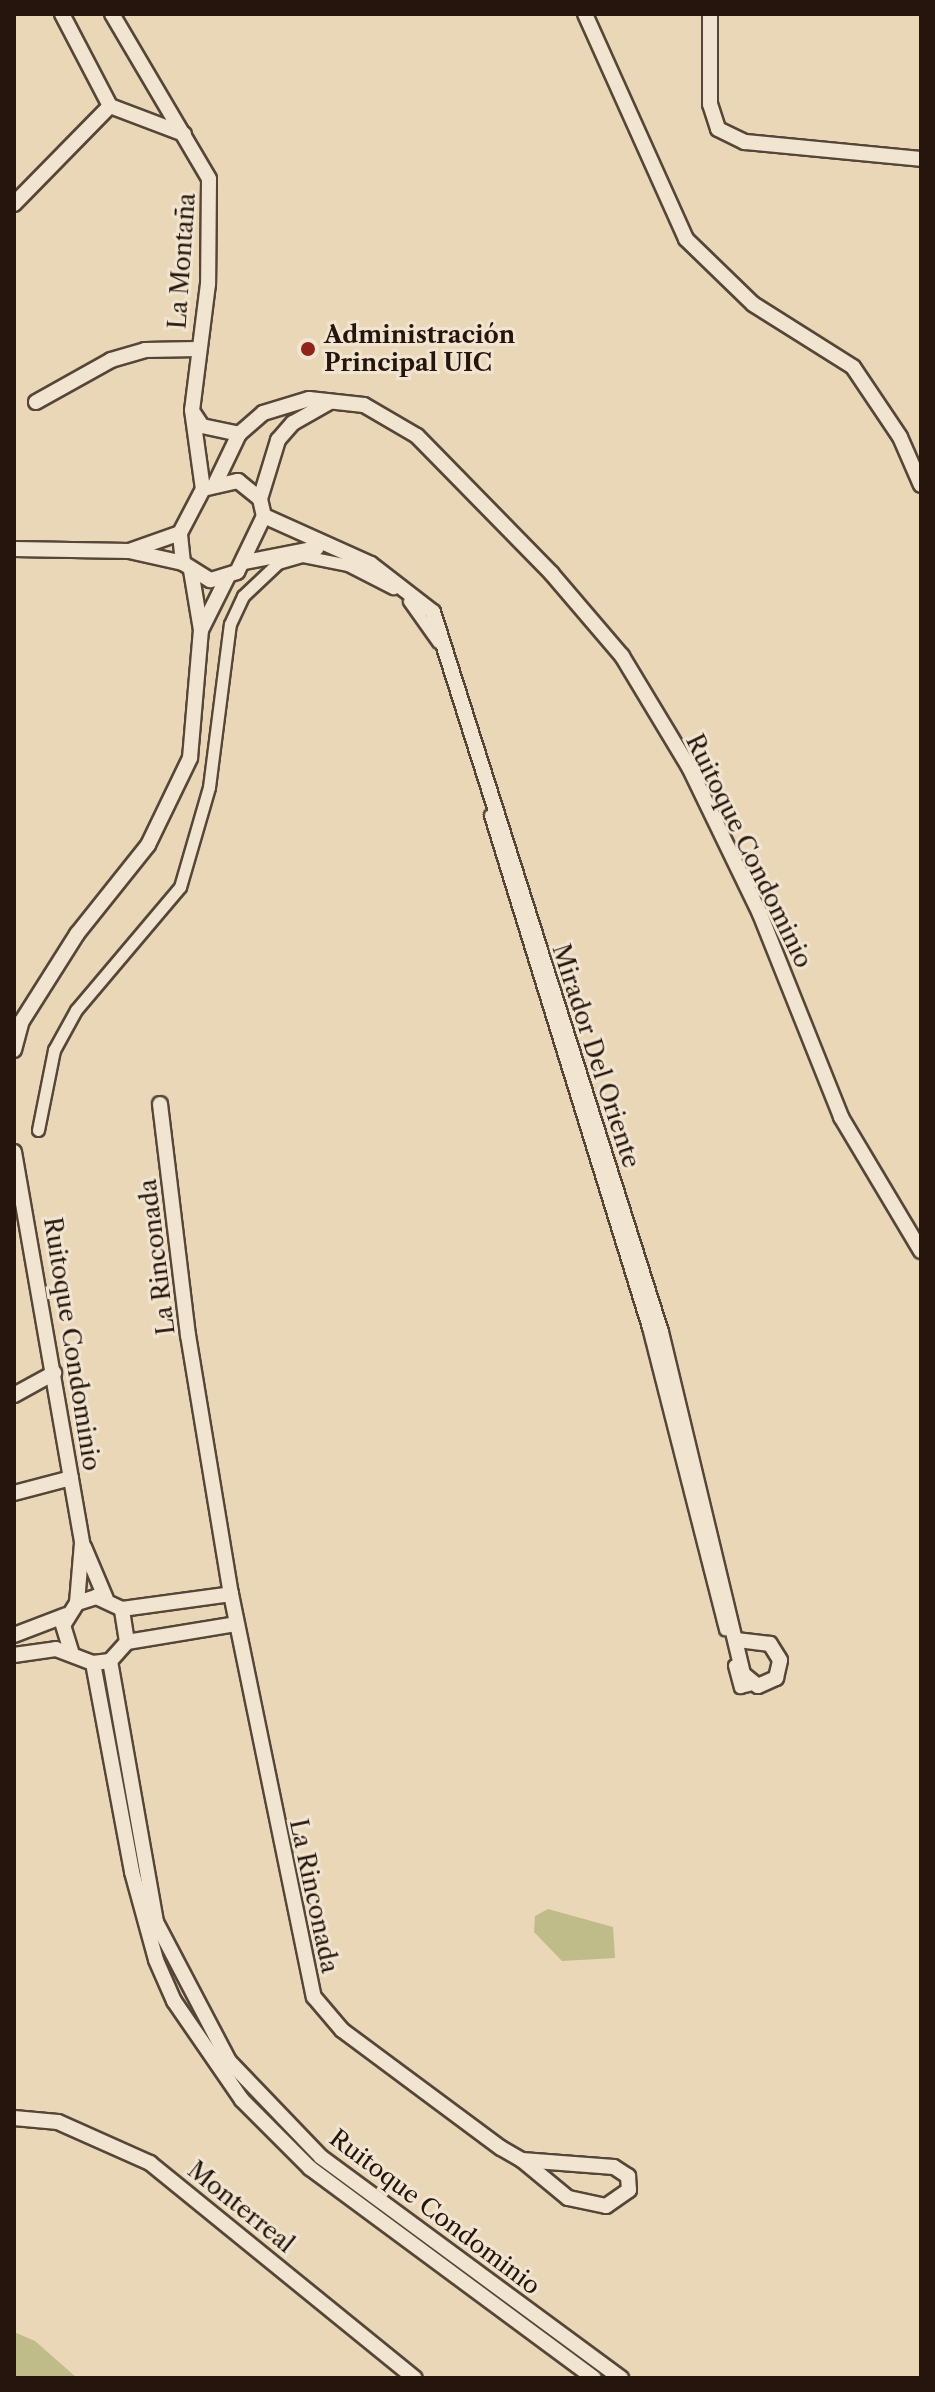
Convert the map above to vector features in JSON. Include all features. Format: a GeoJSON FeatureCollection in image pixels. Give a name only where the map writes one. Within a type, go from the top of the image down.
{"type":"FeatureCollection","features":[{"type":"Feature","properties":{"kind":"street"},"geometry":{"type":"LineString","coordinates":[[62,14],[110,106],[184,134]]}},
{"type":"Feature","properties":{"kind":"street","name":"La Montaña"},"geometry":{"type":"LineString","coordinates":[[112,14],[209,179],[212,212],[192,410]]}},
{"type":"Feature","properties":{"kind":"street"},"geometry":{"type":"LineString","coordinates":[[585,14],[686,239],[753,304],[853,367],[900,437],[921,485]]}},
{"type":"Feature","properties":{"kind":"street"},"geometry":{"type":"LineString","coordinates":[[710,14],[710,104],[718,129],[745,142],[921,159]]}},
{"type":"Feature","properties":{"kind":"street"},"geometry":{"type":"LineString","coordinates":[[14,204],[110,106]]}},
{"type":"Feature","properties":{"kind":"street","name":"La Montaña"},"geometry":{"type":"LineString","coordinates":[[36,402],[111,360],[145,350],[198,349]]}},
{"type":"Feature","properties":{"kind":"street"},"geometry":{"type":"LineString","coordinates":[[201,630],[227,578],[245,562],[264,516],[260,499],[278,440],[293,423],[331,402]]}},
{"type":"Feature","properties":{"kind":"street","name":"Ruitoque Condominio"},"geometry":{"type":"LineString","coordinates":[[239,434],[288,403],[364,405],[417,436],[622,656],[722,833],[841,1117],[921,1251]]}},
{"type":"Feature","properties":{"kind":"street"},"geometry":{"type":"LineString","coordinates":[[129,551],[180,533],[239,434],[202,426],[192,410]]}},
{"type":"Feature","properties":{"kind":"street"},"geometry":{"type":"LineString","coordinates":[[192,410],[210,486]]}},
{"type":"Feature","properties":{"kind":"street"},"geometry":{"type":"LineString","coordinates":[[210,486],[238,481],[260,499]]}},
{"type":"Feature","properties":{"kind":"street"},"geometry":{"type":"LineString","coordinates":[[264,516],[325,548]]}},
{"type":"Feature","properties":{"kind":"street"},"geometry":{"type":"LineString","coordinates":[[14,1050],[22,1021],[77,934],[148,845],[180,786],[190,758],[201,630],[180,533]]}},
{"type":"Feature","properties":{"kind":"street"},"geometry":{"type":"LineString","coordinates":[[245,562],[325,548]]}},
{"type":"Feature","properties":{"kind":"street","name":"Mirador Del Oriente"},"geometry":{"type":"LineString","coordinates":[[325,548],[410,588],[439,626],[661,1332],[749,1685]]}},
{"type":"Feature","properties":{"kind":"street"},"geometry":{"type":"LineString","coordinates":[[14,549],[129,551],[227,578]]}},
{"type":"Feature","properties":{"kind":"street"},"geometry":{"type":"LineString","coordinates":[[38,1130],[54,1050],[76,1010],[180,887],[209,787],[230,624],[243,596],[278,563],[303,556],[389,584],[422,613],[438,642],[648,1327],[740,1687],[776,1678],[778,1653],[757,1639],[736,1640]]}},
{"type":"Feature","properties":{"kind":"street","name":"La Rinconada"},"geometry":{"type":"LineString","coordinates":[[160,1104],[188,1335],[236,1624],[314,1997],[342,2030],[522,2160],[550,2189],[606,2206],[623,2201],[628,2176],[600,2163],[522,2160]]}},
{"type":"Feature","properties":{"kind":"street","name":"Ruitoque Condominio"},"geometry":{"type":"LineString","coordinates":[[14,1152],[82,1543],[106,1599]]}},
{"type":"Feature","properties":{"kind":"street"},"geometry":{"type":"LineString","coordinates":[[14,1395],[54,1373]]}},
{"type":"Feature","properties":{"kind":"street"},"geometry":{"type":"LineString","coordinates":[[14,1493],[71,1478]]}},
{"type":"Feature","properties":{"kind":"street","name":"Ruitoque Condominio"},"geometry":{"type":"LineString","coordinates":[[77,1603],[82,1543]]}},
{"type":"Feature","properties":{"kind":"street"},"geometry":{"type":"LineString","coordinates":[[14,1635],[66,1615],[77,1603],[106,1599],[122,1609],[231,1594]]}},
{"type":"Feature","properties":{"kind":"street"},"geometry":{"type":"LineString","coordinates":[[122,1609],[127,1642]]}},
{"type":"Feature","properties":{"kind":"street"},"geometry":{"type":"LineString","coordinates":[[66,1615],[63,1634],[71,1652]]}},
{"type":"Feature","properties":{"kind":"street"},"geometry":{"type":"LineString","coordinates":[[14,1655],[71,1652],[93,1663],[110,1661],[127,1642],[236,1624]]}},
{"type":"Feature","properties":{"kind":"street","name":"Ruitoque Condominio"},"geometry":{"type":"LineString","coordinates":[[110,1661],[156,1922],[229,2061],[321,2157],[621,2378]]}},
{"type":"Feature","properties":{"kind":"street","name":"Ruitoque Condominio"},"geometry":{"type":"LineString","coordinates":[[93,1663],[132,1872],[156,1960],[174,2001],[242,2100],[310,2168],[594,2378]]}},
{"type":"Feature","properties":{"kind":"street","name":"Monterreal"},"geometry":{"type":"LineString","coordinates":[[14,2118],[58,2122],[150,2163],[415,2378]]}},
{"type":"Feature","properties":{"kind":"shaded area"},"geometry":{"type":"Polygon","coordinates":[[[548,1909],[613,1927],[615,1958],[562,1961],[534,1932],[535,1916],[548,1909]]]}},
{"type":"Feature","properties":{"kind":"shaded area"},"geometry":{"type":"Polygon","coordinates":[[[14,2332],[35,2341],[77,2378],[14,2378],[14,2332]]]}},
{"type":"Feature","properties":{"kind":"place","name":"Administración Principal UIC"},"geometry":{"type":"Point","coordinates":[308,349]}}]}
